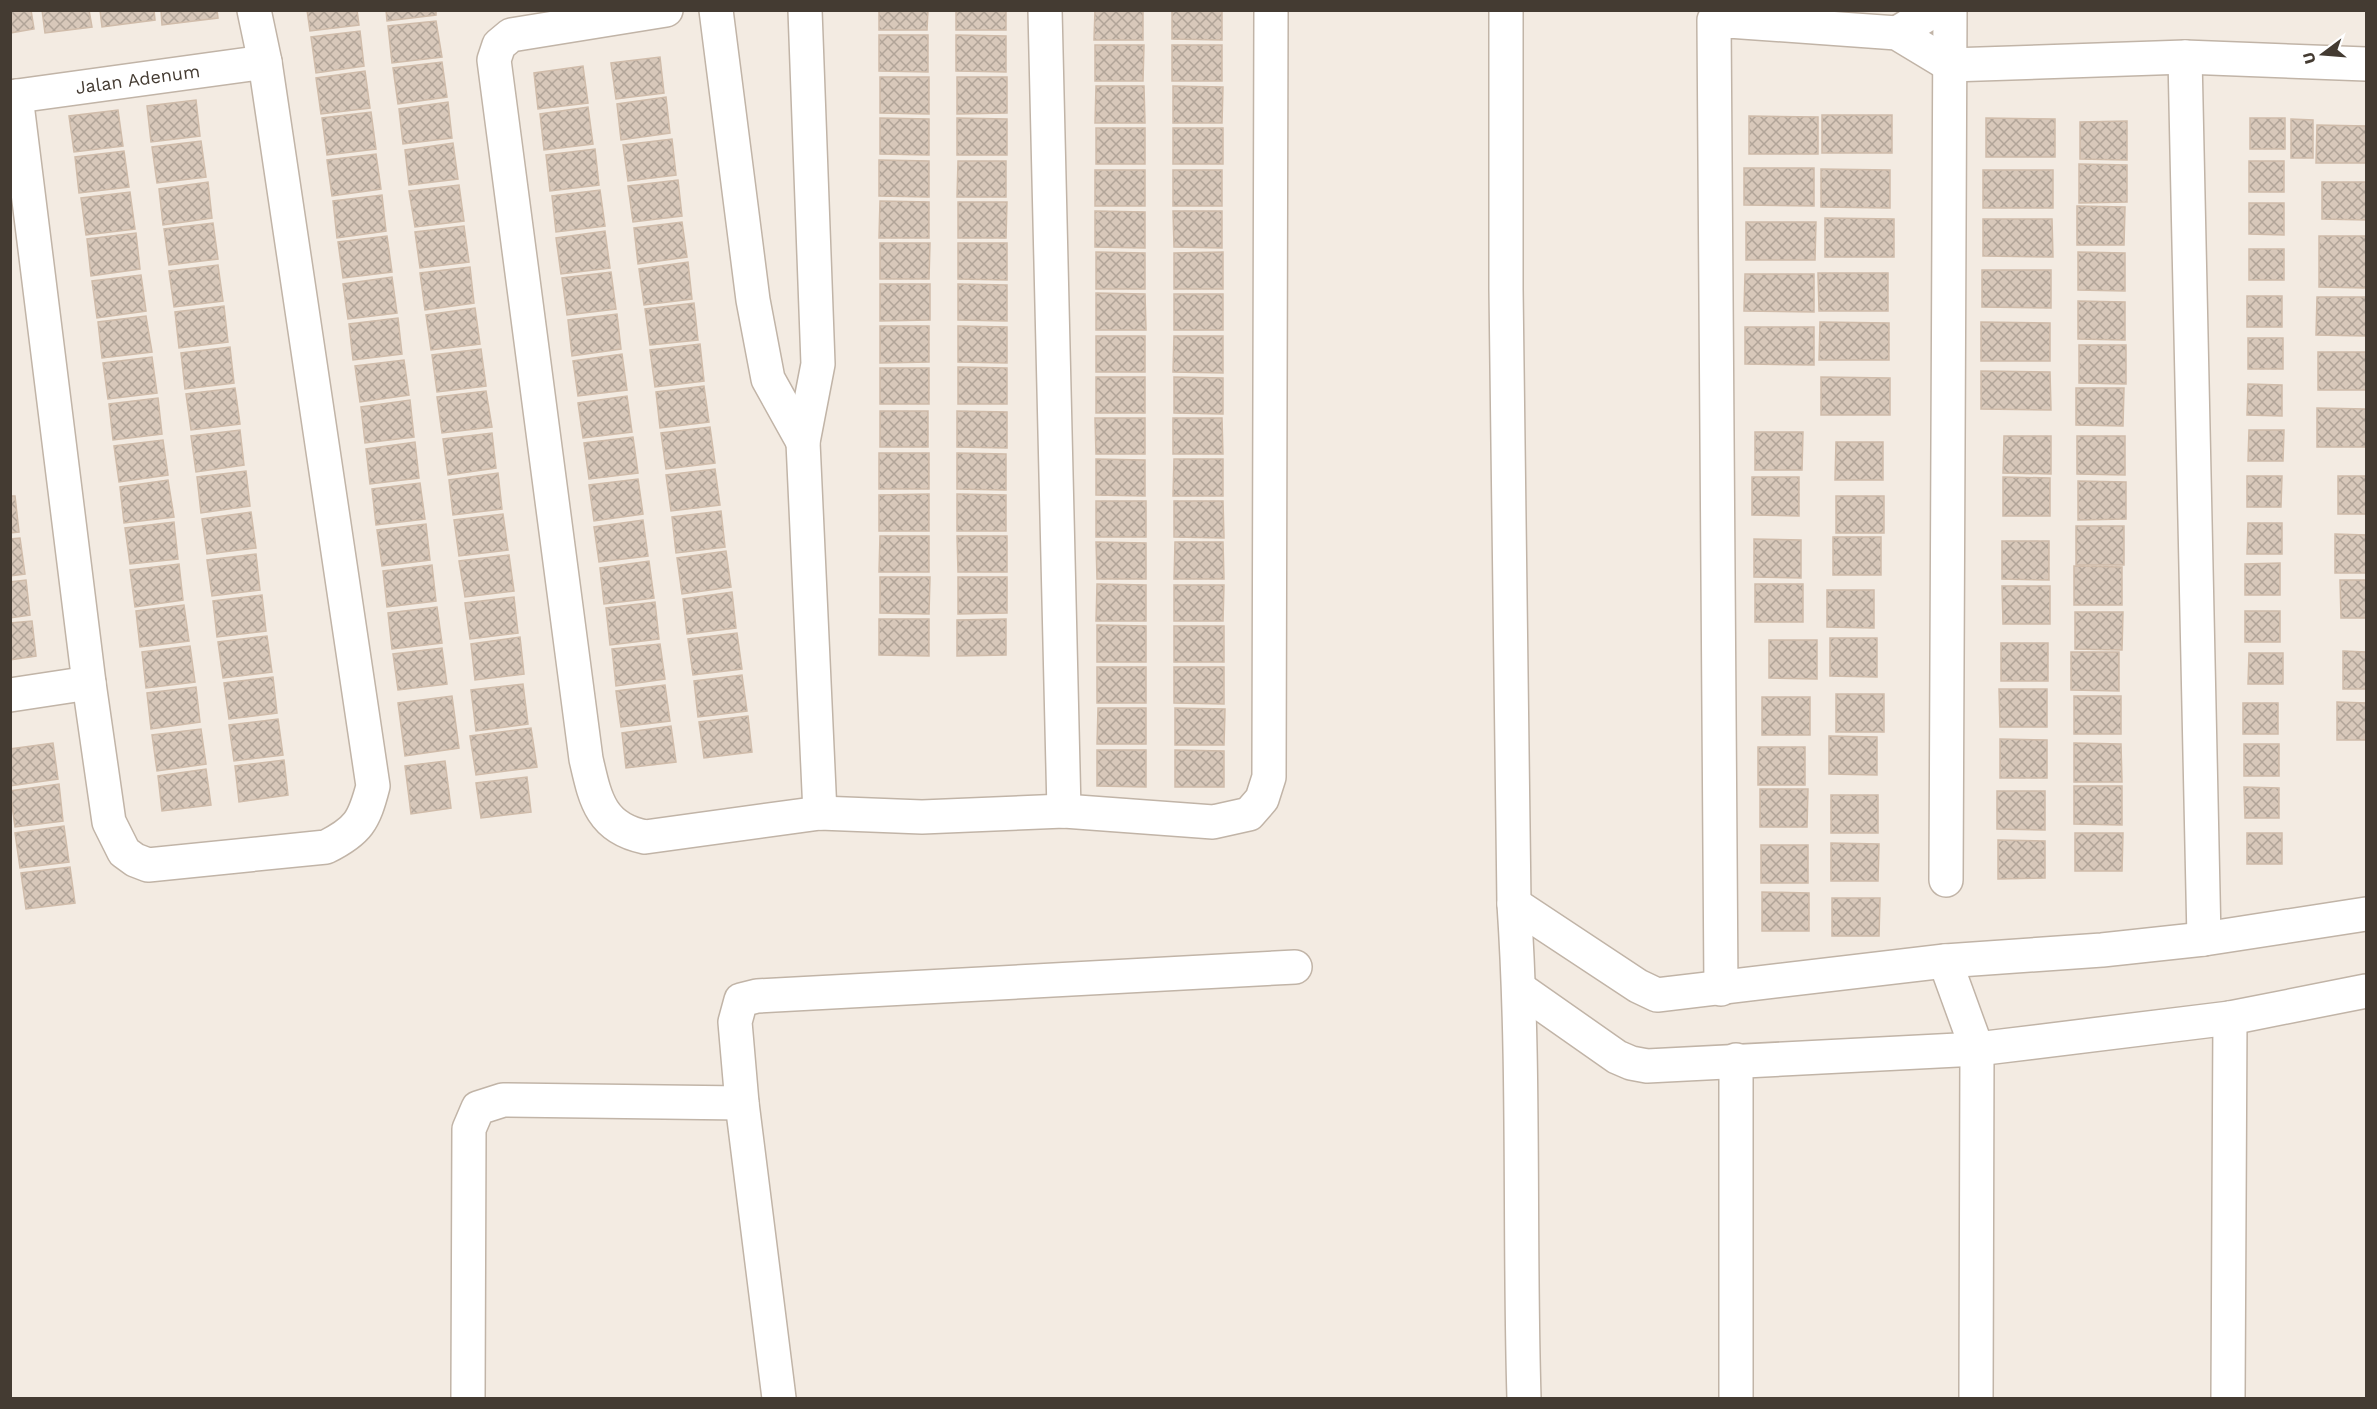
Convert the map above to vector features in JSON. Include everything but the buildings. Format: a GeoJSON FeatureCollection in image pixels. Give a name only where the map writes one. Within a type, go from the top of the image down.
{"type":"FeatureCollection","features":[{"type":"Feature","properties":{"kind":"street"},"geometry":{"type":"LineString","coordinates":[[13,97],[109,822],[124,852],[148,865],[326,847],[357,828],[367,810],[373,786],[266,62],[254,10]]}},
{"type":"Feature","properties":{"kind":"street"},"geometry":{"type":"LineString","coordinates":[[666,10],[511,35],[499,45],[494,60],[585,759],[593,790],[602,812],[618,828],[645,837],[820,813],[922,817],[1064,811],[1213,822],[1249,814],[1262,799],[1269,777],[1271,10]]}},
{"type":"Feature","properties":{"kind":"street"},"geometry":{"type":"LineString","coordinates":[[716,10],[753,300],[768,379],[803,442]]}},
{"type":"Feature","properties":{"kind":"street"},"geometry":{"type":"LineString","coordinates":[[805,10],[818,364],[803,442],[820,813]]}},
{"type":"Feature","properties":{"kind":"street"},"geometry":{"type":"LineString","coordinates":[[1045,10],[1064,811]]}},
{"type":"Feature","properties":{"kind":"street"},"geometry":{"type":"LineString","coordinates":[[1506,10],[1506,289],[1514,904],[1520,989],[1521,1297],[1524,1398]]}},
{"type":"Feature","properties":{"kind":"street"},"geometry":{"type":"LineString","coordinates":[[1897,33],[1935,10]]}},
{"type":"Feature","properties":{"kind":"street"},"geometry":{"type":"LineString","coordinates":[[1946,880],[1950,10]]}},
{"type":"Feature","properties":{"kind":"street"},"geometry":{"type":"LineString","coordinates":[[1721,989],[1714,15],[1897,33],[1950,64],[2185,57],[2367,64]]}},
{"type":"Feature","properties":{"kind":"street"},"geometry":{"type":"LineString","coordinates":[[2185,57],[2204,939]]}},
{"type":"Feature","properties":{"kind":"street","name":"Jalan Adenum"},"geometry":{"type":"LineString","coordinates":[[13,97],[266,62]]}},
{"type":"Feature","properties":{"kind":"street"},"geometry":{"type":"LineString","coordinates":[[10,695],[89,683]]}},
{"type":"Feature","properties":{"kind":"street"},"geometry":{"type":"LineString","coordinates":[[1514,904],[1638,986],[1657,995],[1945,962],[2102,950],[2204,939],[2367,914]]}},
{"type":"Feature","properties":{"kind":"street"},"geometry":{"type":"LineString","coordinates":[[1945,962],[1977,1049],[1976,1398]]}},
{"type":"Feature","properties":{"kind":"street"},"geometry":{"type":"LineString","coordinates":[[779,1398],[742,1103],[735,1022],[741,1000],[757,996],[1295,967]]}},
{"type":"Feature","properties":{"kind":"street"},"geometry":{"type":"LineString","coordinates":[[1520,989],[1617,1057],[1647,1066],[1977,1049],[2230,1018],[2367,991]]}},
{"type":"Feature","properties":{"kind":"street"},"geometry":{"type":"LineString","coordinates":[[2228,1398],[2230,1018]]}},
{"type":"Feature","properties":{"kind":"street"},"geometry":{"type":"LineString","coordinates":[[1736,1060],[1737,1398]]}},
{"type":"Feature","properties":{"kind":"street"},"geometry":{"type":"LineString","coordinates":[[468,1398],[469,1128],[478,1108],[503,1100],[742,1103]]}}]}
